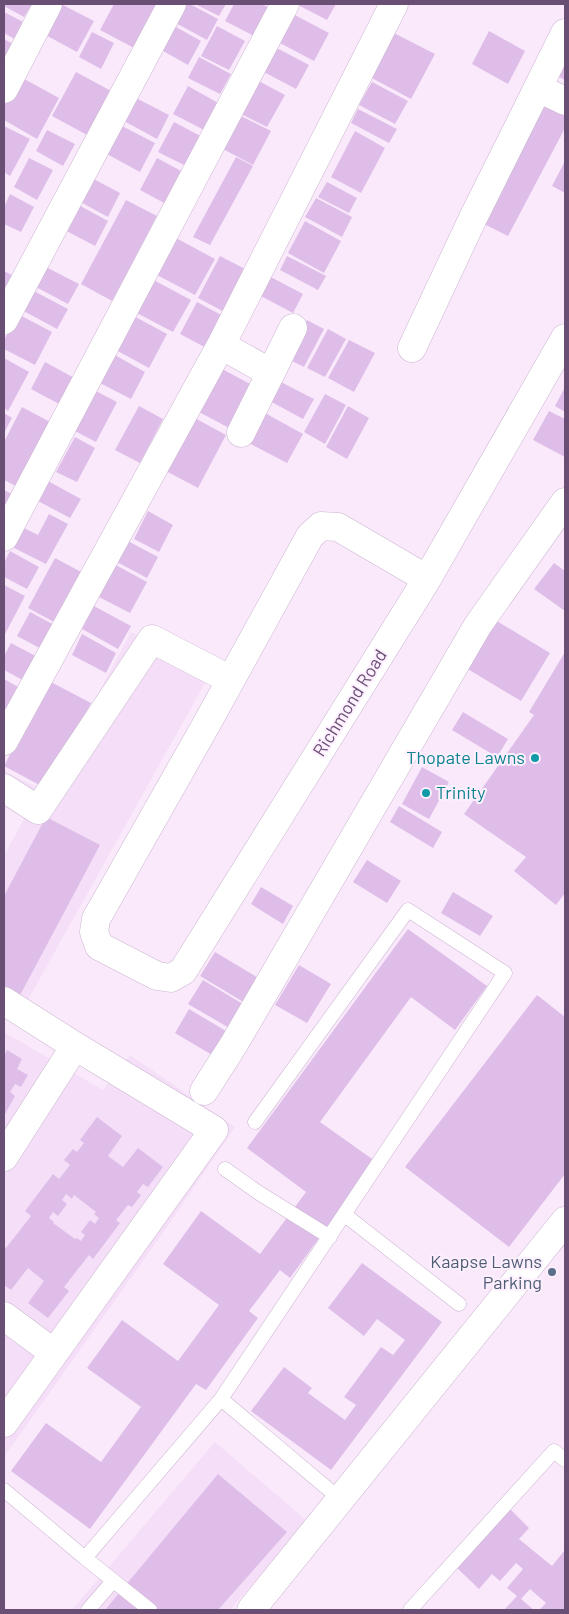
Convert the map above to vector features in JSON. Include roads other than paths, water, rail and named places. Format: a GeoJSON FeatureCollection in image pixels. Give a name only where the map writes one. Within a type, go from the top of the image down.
{"type":"FeatureCollection","features":[{"type":"Feature","properties":{"kind":"street"},"geometry":{"type":"LineString","coordinates":[[4,89],[48,4]]}},
{"type":"Feature","properties":{"kind":"street"},"geometry":{"type":"LineString","coordinates":[[4,320],[172,4]]}},
{"type":"Feature","properties":{"kind":"street"},"geometry":{"type":"LineString","coordinates":[[4,536],[285,4]]}},
{"type":"Feature","properties":{"kind":"street"},"geometry":{"type":"LineString","coordinates":[[4,741],[221,345],[394,4]]}},
{"type":"Feature","properties":{"kind":"street"},"geometry":{"type":"LineString","coordinates":[[412,348],[473,218],[565,33]]}},
{"type":"Feature","properties":{"kind":"street"},"geometry":{"type":"LineString","coordinates":[[538,88],[565,101]]}},
{"type":"Feature","properties":{"kind":"street"},"geometry":{"type":"LineString","coordinates":[[241,432],[293,328]]}},
{"type":"Feature","properties":{"kind":"street","name":"Richmond Road"},"geometry":{"type":"LineString","coordinates":[[232,680],[96,919],[94,932],[99,946],[157,976],[171,978],[183,971],[427,579],[565,338]]}},
{"type":"Feature","properties":{"kind":"street"},"geometry":{"type":"LineString","coordinates":[[221,345],[271,373]]}},
{"type":"Feature","properties":{"kind":"street"},"geometry":{"type":"LineString","coordinates":[[204,1091],[239,1035],[478,626],[565,502]]}},
{"type":"Feature","properties":{"kind":"street"},"geometry":{"type":"LineString","coordinates":[[4,788],[38,810],[152,639],[232,680],[310,536],[321,526],[338,527],[427,579]]}},
{"type":"Feature","properties":{"kind":"street"},"geometry":{"type":"LineString","coordinates":[[4,1001],[214,1130],[4,1423]]}},
{"type":"Feature","properties":{"kind":"street"},"geometry":{"type":"LineString","coordinates":[[4,1157],[75,1046]]}},
{"type":"Feature","properties":{"kind":"street"},"geometry":{"type":"LineString","coordinates":[[251,1610],[565,1221]]}},
{"type":"Feature","properties":{"kind":"street"},"geometry":{"type":"LineString","coordinates":[[4,1316],[54,1353]]}},
{"type":"Feature","properties":{"kind":"lane"},"geometry":{"type":"LineString","coordinates":[[86,1558],[221,1399],[505,973],[408,910],[255,1122]]}},
{"type":"Feature","properties":{"kind":"lane"},"geometry":{"type":"LineString","coordinates":[[225,1169],[259,1193],[330,1237]]}},
{"type":"Feature","properties":{"kind":"lane"},"geometry":{"type":"LineString","coordinates":[[344,1215],[459,1304]]}},
{"type":"Feature","properties":{"kind":"lane"},"geometry":{"type":"LineString","coordinates":[[221,1399],[340,1500]]}},
{"type":"Feature","properties":{"kind":"lane"},"geometry":{"type":"LineString","coordinates":[[410,1610],[554,1451],[565,1460]]}},
{"type":"Feature","properties":{"kind":"lane"},"geometry":{"type":"LineString","coordinates":[[4,1490],[150,1610]]}},
{"type":"Feature","properties":{"kind":"lane"},"geometry":{"type":"LineString","coordinates":[[88,1610],[113,1581]]}},
{"type":"Feature","properties":{"kind":"place","name":"Thopate Lawns"},"geometry":{"type":"Point","coordinates":[535,758]}},
{"type":"Feature","properties":{"kind":"place","name":"Trinity"},"geometry":{"type":"Point","coordinates":[426,793]}},
{"type":"Feature","properties":{"kind":"place","name":"Kaapse Lawns Parking"},"geometry":{"type":"Point","coordinates":[552,1272]}}]}
